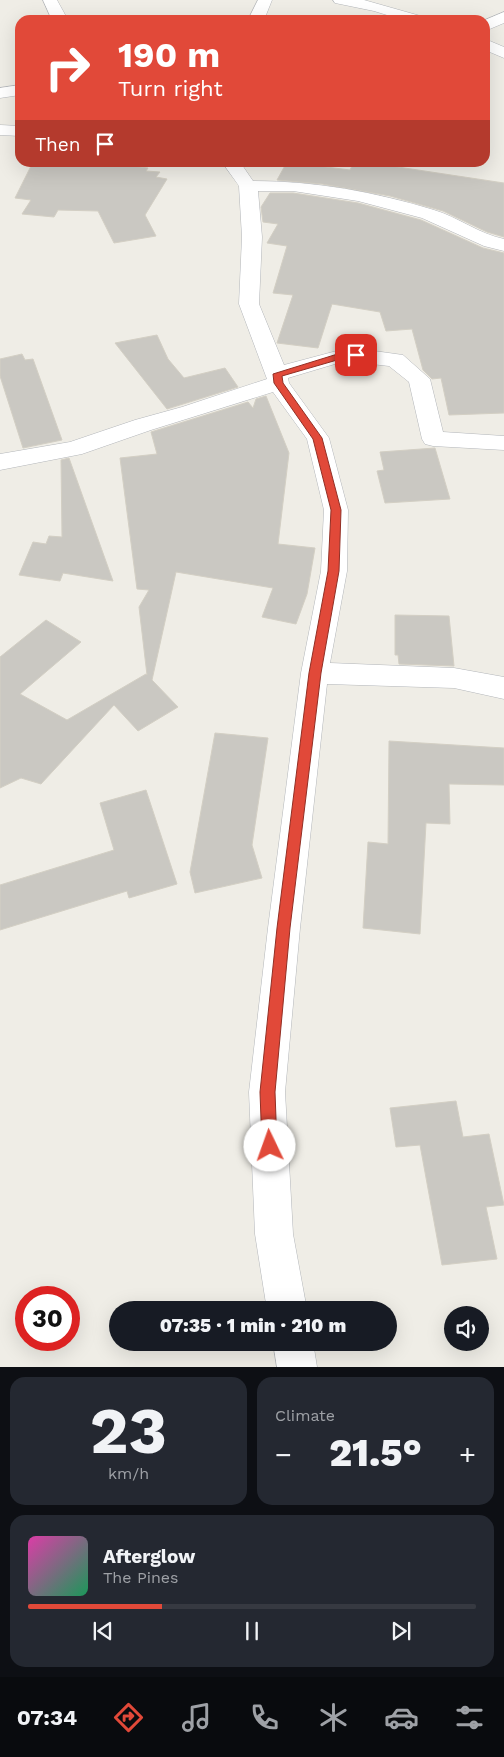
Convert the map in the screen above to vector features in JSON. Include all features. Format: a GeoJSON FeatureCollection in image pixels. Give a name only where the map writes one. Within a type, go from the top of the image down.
{"type":"FeatureCollection","features":[{"type":"Feature","properties":{"kind":"street"},"geometry":{"type":"LineString","coordinates":[[50,0],[58,15]]}},
{"type":"Feature","properties":{"kind":"street"},"geometry":{"type":"LineString","coordinates":[[258,15],[265,0]]}},
{"type":"Feature","properties":{"kind":"street"},"geometry":{"type":"LineString","coordinates":[[340,0],[377,7],[403,15]]}},
{"type":"Feature","properties":{"kind":"street"},"geometry":{"type":"LineString","coordinates":[[490,24],[504,17]]}},
{"type":"Feature","properties":{"kind":"street"},"geometry":{"type":"LineString","coordinates":[[490,46],[504,53]]}},
{"type":"Feature","properties":{"kind":"street"},"geometry":{"type":"LineString","coordinates":[[0,93],[15,91]]}},
{"type":"Feature","properties":{"kind":"street"},"geometry":{"type":"LineString","coordinates":[[0,130],[15,131]]}},
{"type":"Feature","properties":{"kind":"street"},"geometry":{"type":"LineString","coordinates":[[235,167],[248,186],[252,237],[249,304],[278,379],[318,438],[336,510],[334,571],[315,673],[284,928],[267,1092],[274,1234],[285,1301]]}},
{"type":"Feature","properties":{"kind":"street"},"geometry":{"type":"LineString","coordinates":[[248,186],[293,186],[358,196],[429,214],[491,242],[504,245]]}},
{"type":"Feature","properties":{"kind":"street"},"geometry":{"type":"LineString","coordinates":[[0,462],[74,450],[143,425],[190,412],[344,355],[395,360],[419,379],[433,439],[504,443]]}},
{"type":"Feature","properties":{"kind":"street"},"geometry":{"type":"LineString","coordinates":[[315,673],[454,678],[504,688]]}},
{"type":"Feature","properties":{"kind":"street"},"geometry":{"type":"LineString","coordinates":[[294,1351],[297,1367]]}},
{"type":"Feature","properties":{"kind":"building"},"geometry":{"type":"Polygon","coordinates":[[[30,167],[140,167],[148,168],[146,171],[160,172],[156,177],[167,179],[145,215],[156,236],[114,243],[98,211],[58,210],[54,217],[22,214],[31,200],[15,198],[30,167]]]}},
{"type":"Feature","properties":{"kind":"building"},"geometry":{"type":"Polygon","coordinates":[[[284,167],[326,167],[350,170],[352,167],[398,167],[504,183],[504,237],[487,232],[443,211],[390,196],[322,184],[277,180],[284,167]]]}},
{"type":"Feature","properties":{"kind":"building"},"geometry":{"type":"Polygon","coordinates":[[[270,193],[293,193],[358,203],[421,220],[483,248],[504,253],[504,413],[449,415],[441,378],[432,379],[423,370],[412,329],[386,331],[380,312],[332,304],[318,348],[277,343],[293,295],[273,293],[287,246],[267,243],[278,224],[263,222],[261,207],[270,193]]]}},
{"type":"Feature","properties":{"kind":"building"},"geometry":{"type":"Polygon","coordinates":[[[157,335],[168,359],[184,378],[225,368],[238,387],[167,409],[115,343],[157,335]]]}},
{"type":"Feature","properties":{"kind":"building"},"geometry":{"type":"Polygon","coordinates":[[[22,354],[25,360],[33,359],[62,440],[23,448],[0,376],[0,359],[22,354]]]}},
{"type":"Feature","properties":{"kind":"building"},"geometry":{"type":"Polygon","coordinates":[[[266,396],[289,453],[278,544],[315,548],[307,594],[296,624],[262,617],[273,588],[176,572],[152,680],[178,707],[138,731],[114,705],[41,784],[21,778],[0,788],[0,657],[46,620],[81,642],[20,694],[67,720],[147,675],[139,607],[149,590],[137,589],[120,458],[157,454],[151,432],[248,402],[253,408],[256,399],[266,396]]]}},
{"type":"Feature","properties":{"kind":"building"},"geometry":{"type":"Polygon","coordinates":[[[435,448],[450,499],[385,503],[377,471],[384,470],[380,452],[435,448]]]}},
{"type":"Feature","properties":{"kind":"building"},"geometry":{"type":"Polygon","coordinates":[[[69,458],[113,581],[63,573],[60,581],[19,575],[33,542],[46,544],[49,536],[62,537],[61,460],[69,458]]]}},
{"type":"Feature","properties":{"kind":"building"},"geometry":{"type":"Polygon","coordinates":[[[395,615],[449,616],[454,666],[399,664],[398,655],[395,655],[395,615]]]}},
{"type":"Feature","properties":{"kind":"building"},"geometry":{"type":"Polygon","coordinates":[[[215,733],[268,738],[252,845],[262,878],[195,893],[190,872],[215,733]]]}},
{"type":"Feature","properties":{"kind":"building"},"geometry":{"type":"Polygon","coordinates":[[[389,741],[504,748],[504,785],[449,784],[450,824],[426,823],[420,934],[363,928],[368,842],[388,844],[389,741]]]}},
{"type":"Feature","properties":{"kind":"building"},"geometry":{"type":"Polygon","coordinates":[[[146,790],[177,884],[129,898],[127,891],[0,930],[0,885],[114,850],[100,803],[146,790]]]}},
{"type":"Feature","properties":{"kind":"building"},"geometry":{"type":"Polygon","coordinates":[[[456,1101],[463,1137],[489,1134],[504,1205],[486,1207],[497,1259],[442,1265],[420,1145],[396,1147],[390,1108],[456,1101]]]}},
{"type":"Feature","properties":{"kind":"route"},"geometry":{"type":"LineString","coordinates":[[270,1146],[267,1092],[284,928],[315,673],[334,571],[336,510],[318,438],[278,383],[277,374],[344,355],[356,355]]}}]}
